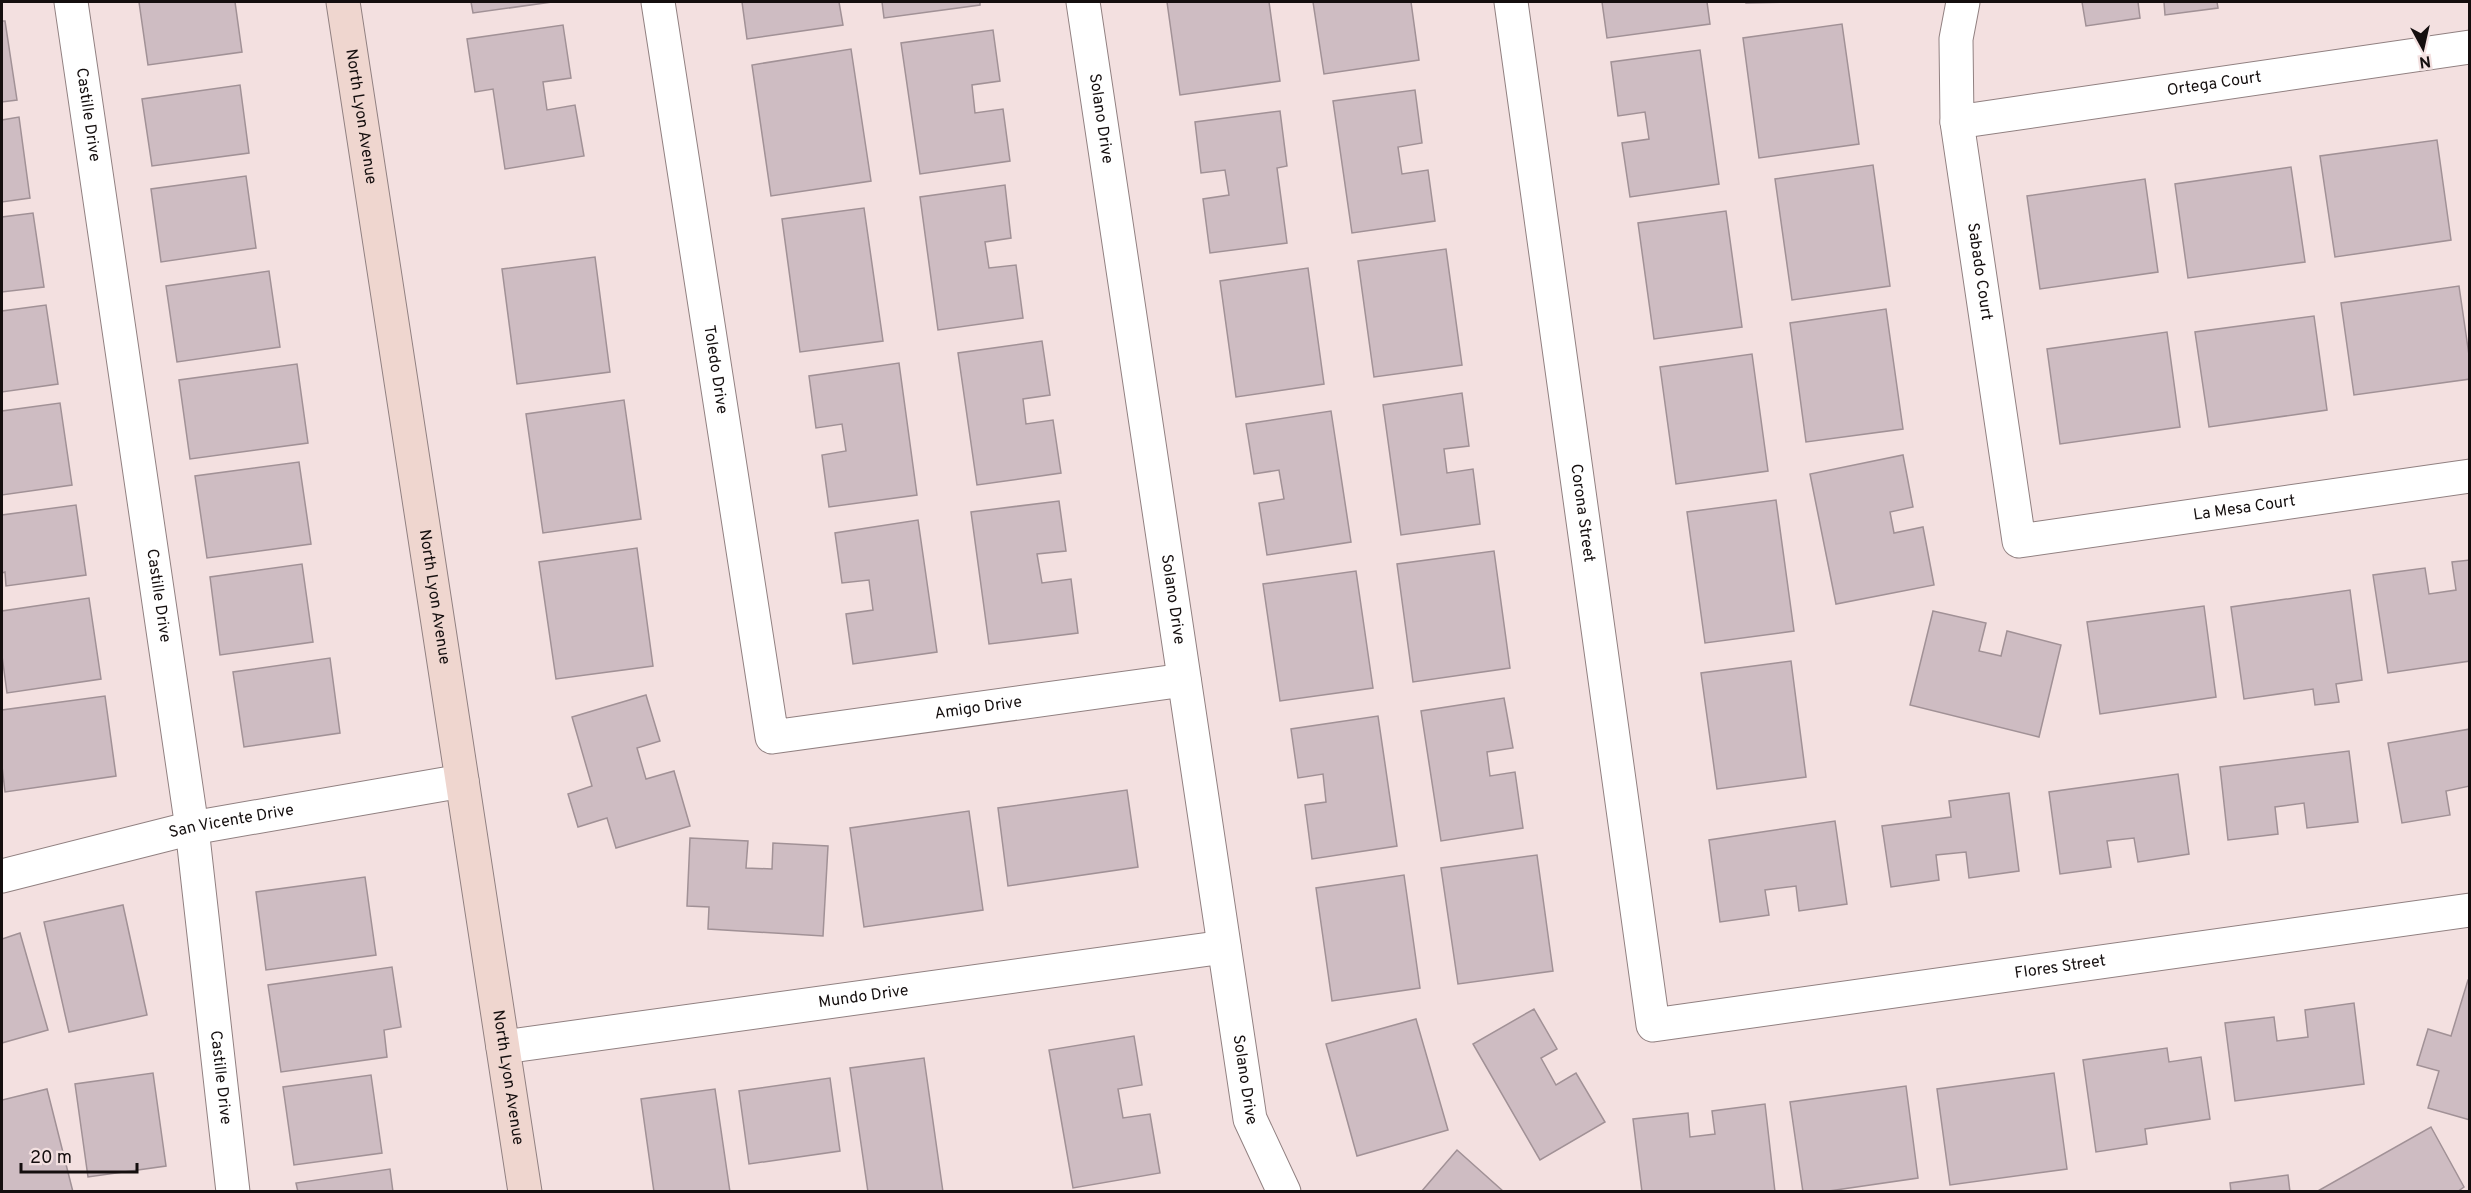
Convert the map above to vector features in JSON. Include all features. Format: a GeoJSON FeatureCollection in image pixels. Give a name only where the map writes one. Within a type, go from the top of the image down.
{"type":"FeatureCollection","features":[{"type":"Feature","properties":{"kind":"street","name":"Castille Drive"},"geometry":{"type":"LineString","coordinates":[[71,2],[192,828],[233,1191]]}},
{"type":"Feature","properties":{"kind":"street","name":"North Lyon Avenue"},"geometry":{"type":"LineString","coordinates":[[343,2],[525,1191]]}},
{"type":"Feature","properties":{"kind":"street","name":"Toledo Drive"},"geometry":{"type":"LineString","coordinates":[[658,2],[772,737]]}},
{"type":"Feature","properties":{"kind":"street","name":"Solano Drive"},"geometry":{"type":"LineString","coordinates":[[1083,2],[1250,1119],[1284,1191]]}},
{"type":"Feature","properties":{"kind":"street","name":"Corona Street"},"geometry":{"type":"LineString","coordinates":[[1511,2],[1653,1025]]}},
{"type":"Feature","properties":{"kind":"street","name":"Sabado Court"},"geometry":{"type":"LineString","coordinates":[[1963,2],[1956,39],[1957,122],[2019,541]]}},
{"type":"Feature","properties":{"kind":"street","name":"Ortega Court"},"geometry":{"type":"LineString","coordinates":[[1957,122],[2469,47]]}},
{"type":"Feature","properties":{"kind":"street","name":"La Mesa Court"},"geometry":{"type":"LineString","coordinates":[[2019,541],[2469,476]]}},
{"type":"Feature","properties":{"kind":"street","name":"Amigo Drive"},"geometry":{"type":"LineString","coordinates":[[772,737],[1184,680]]}},
{"type":"Feature","properties":{"kind":"street","name":"San Vicente Drive"},"geometry":{"type":"LineString","coordinates":[[2,876],[192,828],[462,781]]}},
{"type":"Feature","properties":{"kind":"street","name":"Flores Street"},"geometry":{"type":"LineString","coordinates":[[1653,1025],[2469,910]]}},
{"type":"Feature","properties":{"kind":"street","name":"Mundo Drive"},"geometry":{"type":"LineString","coordinates":[[503,1047],[1224,947]]}},
{"type":"Feature","properties":{"kind":"building"},"geometry":{"type":"Polygon","coordinates":[[[139,2],[235,2],[242,52],[148,65],[139,2]]]}},
{"type":"Feature","properties":{"kind":"building"},"geometry":{"type":"Polygon","coordinates":[[[471,2],[552,2],[473,13],[471,2]]]}},
{"type":"Feature","properties":{"kind":"building"},"geometry":{"type":"Polygon","coordinates":[[[742,2],[839,2],[843,25],[747,39],[742,2]]]}},
{"type":"Feature","properties":{"kind":"building"},"geometry":{"type":"Polygon","coordinates":[[[882,2],[980,2],[980,5],[884,18],[882,2]]]}},
{"type":"Feature","properties":{"kind":"building"},"geometry":{"type":"Polygon","coordinates":[[[1167,2],[1269,2],[1280,81],[1180,95],[1167,2]]]}},
{"type":"Feature","properties":{"kind":"building"},"geometry":{"type":"Polygon","coordinates":[[[1313,2],[1411,2],[1419,60],[1324,74],[1313,2]]]}},
{"type":"Feature","properties":{"kind":"building"},"geometry":{"type":"Polygon","coordinates":[[[1602,2],[1707,2],[1710,24],[1607,38],[1602,2]]]}},
{"type":"Feature","properties":{"kind":"building"},"geometry":{"type":"Polygon","coordinates":[[[2082,2],[2138,2],[2140,18],[2086,26],[2082,2]]]}},
{"type":"Feature","properties":{"kind":"building"},"geometry":{"type":"Polygon","coordinates":[[[2164,2],[2217,2],[2218,8],[2165,15],[2164,2]]]}},
{"type":"Feature","properties":{"kind":"building"},"geometry":{"type":"Polygon","coordinates":[[[2,21],[5,21],[17,100],[2,102],[2,21]]]}},
{"type":"Feature","properties":{"kind":"building"},"geometry":{"type":"Polygon","coordinates":[[[1842,24],[1859,144],[1759,158],[1743,38],[1842,24]]]}},
{"type":"Feature","properties":{"kind":"building"},"geometry":{"type":"Polygon","coordinates":[[[563,25],[571,78],[543,82],[547,110],[575,105],[584,156],[505,169],[493,89],[475,92],[467,39],[563,25]]]}},
{"type":"Feature","properties":{"kind":"building"},"geometry":{"type":"Polygon","coordinates":[[[993,30],[1000,81],[972,85],[975,113],[1003,109],[1010,161],[920,174],[901,43],[993,30]]]}},
{"type":"Feature","properties":{"kind":"building"},"geometry":{"type":"Polygon","coordinates":[[[851,49],[871,181],[771,196],[752,65],[851,49]]]}},
{"type":"Feature","properties":{"kind":"building"},"geometry":{"type":"Polygon","coordinates":[[[1700,50],[1719,184],[1630,197],[1622,143],[1649,139],[1645,112],[1618,116],[1611,62],[1700,50]]]}},
{"type":"Feature","properties":{"kind":"building"},"geometry":{"type":"Polygon","coordinates":[[[240,85],[249,153],[152,166],[142,99],[240,85]]]}},
{"type":"Feature","properties":{"kind":"building"},"geometry":{"type":"Polygon","coordinates":[[[1415,90],[1422,143],[1398,147],[1402,174],[1428,170],[1435,221],[1352,233],[1333,101],[1415,90]]]}},
{"type":"Feature","properties":{"kind":"building"},"geometry":{"type":"Polygon","coordinates":[[[1280,111],[1287,166],[1277,168],[1287,243],[1210,253],[1203,199],[1229,195],[1225,170],[1201,173],[1195,122],[1280,111]]]}},
{"type":"Feature","properties":{"kind":"building"},"geometry":{"type":"Polygon","coordinates":[[[19,117],[30,198],[2,202],[2,120],[19,117]]]}},
{"type":"Feature","properties":{"kind":"building"},"geometry":{"type":"Polygon","coordinates":[[[2437,140],[2451,240],[2335,257],[2320,156],[2437,140]]]}},
{"type":"Feature","properties":{"kind":"building"},"geometry":{"type":"Polygon","coordinates":[[[1873,165],[1890,286],[1792,300],[1775,179],[1873,165]]]}},
{"type":"Feature","properties":{"kind":"building"},"geometry":{"type":"Polygon","coordinates":[[[2291,167],[2305,262],[2188,278],[2175,184],[2291,167]]]}},
{"type":"Feature","properties":{"kind":"building"},"geometry":{"type":"Polygon","coordinates":[[[246,176],[256,248],[161,262],[151,189],[246,176]]]}},
{"type":"Feature","properties":{"kind":"building"},"geometry":{"type":"Polygon","coordinates":[[[2145,179],[2158,272],[2040,289],[2027,196],[2145,179]]]}},
{"type":"Feature","properties":{"kind":"building"},"geometry":{"type":"Polygon","coordinates":[[[1005,185],[1011,238],[985,242],[989,268],[1016,265],[1023,318],[938,330],[920,197],[1005,185]]]}},
{"type":"Feature","properties":{"kind":"building"},"geometry":{"type":"Polygon","coordinates":[[[864,208],[883,341],[800,352],[782,219],[864,208]]]}},
{"type":"Feature","properties":{"kind":"building"},"geometry":{"type":"Polygon","coordinates":[[[1726,211],[1742,327],[1654,339],[1638,223],[1726,211]]]}},
{"type":"Feature","properties":{"kind":"building"},"geometry":{"type":"Polygon","coordinates":[[[33,213],[44,287],[2,292],[2,217],[33,213]]]}},
{"type":"Feature","properties":{"kind":"building"},"geometry":{"type":"Polygon","coordinates":[[[1446,249],[1462,365],[1374,377],[1358,261],[1446,249]]]}},
{"type":"Feature","properties":{"kind":"building"},"geometry":{"type":"Polygon","coordinates":[[[595,257],[610,372],[517,384],[502,269],[595,257]]]}},
{"type":"Feature","properties":{"kind":"building"},"geometry":{"type":"Polygon","coordinates":[[[1308,268],[1324,384],[1236,397],[1220,281],[1308,268]]]}},
{"type":"Feature","properties":{"kind":"building"},"geometry":{"type":"Polygon","coordinates":[[[269,271],[280,347],[177,362],[166,286],[269,271]]]}},
{"type":"Feature","properties":{"kind":"building"},"geometry":{"type":"Polygon","coordinates":[[[2459,286],[2470,362],[2470,379],[2354,395],[2341,303],[2459,286]]]}},
{"type":"Feature","properties":{"kind":"building"},"geometry":{"type":"Polygon","coordinates":[[[46,305],[58,384],[2,392],[2,311],[46,305]]]}},
{"type":"Feature","properties":{"kind":"building"},"geometry":{"type":"Polygon","coordinates":[[[1886,309],[1903,429],[1806,442],[1790,323],[1886,309]]]}},
{"type":"Feature","properties":{"kind":"building"},"geometry":{"type":"Polygon","coordinates":[[[2314,316],[2327,410],[2209,427],[2195,332],[2314,316]]]}},
{"type":"Feature","properties":{"kind":"building"},"geometry":{"type":"Polygon","coordinates":[[[2167,332],[2180,427],[2060,444],[2047,349],[2167,332]]]}},
{"type":"Feature","properties":{"kind":"building"},"geometry":{"type":"Polygon","coordinates":[[[1042,341],[1050,395],[1023,399],[1026,424],[1053,420],[1061,473],[977,485],[958,353],[1042,341]]]}},
{"type":"Feature","properties":{"kind":"building"},"geometry":{"type":"Polygon","coordinates":[[[1752,354],[1768,471],[1676,484],[1660,367],[1752,354]]]}},
{"type":"Feature","properties":{"kind":"building"},"geometry":{"type":"Polygon","coordinates":[[[899,363],[917,495],[829,507],[822,455],[846,451],[842,424],[816,428],[809,376],[899,363]]]}},
{"type":"Feature","properties":{"kind":"building"},"geometry":{"type":"Polygon","coordinates":[[[297,364],[308,443],[190,459],[179,380],[297,364]]]}},
{"type":"Feature","properties":{"kind":"building"},"geometry":{"type":"Polygon","coordinates":[[[1462,393],[1469,446],[1444,449],[1447,473],[1473,469],[1480,524],[1401,535],[1383,405],[1462,393]]]}},
{"type":"Feature","properties":{"kind":"building"},"geometry":{"type":"Polygon","coordinates":[[[624,400],[641,519],[543,533],[526,414],[624,400]]]}},
{"type":"Feature","properties":{"kind":"building"},"geometry":{"type":"Polygon","coordinates":[[[60,403],[72,485],[2,495],[2,411],[60,403]]]}},
{"type":"Feature","properties":{"kind":"building"},"geometry":{"type":"Polygon","coordinates":[[[1331,411],[1351,542],[1267,555],[1259,503],[1284,499],[1279,470],[1254,474],[1246,424],[1331,411]]]}},
{"type":"Feature","properties":{"kind":"building"},"geometry":{"type":"Polygon","coordinates":[[[1903,455],[1913,507],[1890,512],[1894,533],[1923,527],[1934,585],[1836,604],[1810,474],[1903,455]]]}},
{"type":"Feature","properties":{"kind":"building"},"geometry":{"type":"Polygon","coordinates":[[[299,462],[311,544],[207,558],[195,476],[299,462]]]}},
{"type":"Feature","properties":{"kind":"building"},"geometry":{"type":"Polygon","coordinates":[[[1776,500],[1794,631],[1705,643],[1687,512],[1776,500]]]}},
{"type":"Feature","properties":{"kind":"building"},"geometry":{"type":"Polygon","coordinates":[[[1059,501],[1066,551],[1037,554],[1042,583],[1071,579],[1078,633],[989,644],[971,512],[1059,501]]]}},
{"type":"Feature","properties":{"kind":"building"},"geometry":{"type":"Polygon","coordinates":[[[76,505],[86,575],[6,586],[5,572],[2,573],[2,515],[76,505]]]}},
{"type":"Feature","properties":{"kind":"building"},"geometry":{"type":"Polygon","coordinates":[[[918,520],[937,652],[853,664],[846,614],[873,610],[869,580],[842,583],[835,533],[918,520]]]}},
{"type":"Feature","properties":{"kind":"building"},"geometry":{"type":"Polygon","coordinates":[[[637,548],[653,666],[556,679],[539,562],[637,548]]]}},
{"type":"Feature","properties":{"kind":"building"},"geometry":{"type":"Polygon","coordinates":[[[1494,551],[1510,668],[1413,682],[1397,564],[1494,551]]]}},
{"type":"Feature","properties":{"kind":"building"},"geometry":{"type":"Polygon","coordinates":[[[2470,560],[2470,661],[2388,673],[2373,575],[2425,568],[2429,594],[2456,590],[2452,562],[2470,560]]]}},
{"type":"Feature","properties":{"kind":"building"},"geometry":{"type":"Polygon","coordinates":[[[302,564],[313,642],[220,655],[210,577],[302,564]]]}},
{"type":"Feature","properties":{"kind":"building"},"geometry":{"type":"Polygon","coordinates":[[[1356,571],[1373,688],[1280,701],[1263,584],[1356,571]]]}},
{"type":"Feature","properties":{"kind":"building"},"geometry":{"type":"Polygon","coordinates":[[[2350,590],[2362,680],[2336,684],[2339,702],[2315,705],[2313,689],[2244,699],[2231,607],[2350,590]]]}},
{"type":"Feature","properties":{"kind":"building"},"geometry":{"type":"Polygon","coordinates":[[[89,598],[101,679],[7,693],[2,656],[2,611],[89,598]]]}},
{"type":"Feature","properties":{"kind":"building"},"geometry":{"type":"Polygon","coordinates":[[[2204,606],[2216,697],[2100,714],[2087,622],[2204,606]]]}},
{"type":"Feature","properties":{"kind":"building"},"geometry":{"type":"Polygon","coordinates":[[[1933,611],[1986,623],[1979,651],[2001,656],[2007,631],[2061,645],[2039,737],[1910,705],[1933,611]]]}},
{"type":"Feature","properties":{"kind":"building"},"geometry":{"type":"Polygon","coordinates":[[[330,658],[340,733],[244,747],[233,672],[330,658]]]}},
{"type":"Feature","properties":{"kind":"building"},"geometry":{"type":"Polygon","coordinates":[[[1791,661],[1806,777],[1717,789],[1701,673],[1791,661]]]}},
{"type":"Feature","properties":{"kind":"building"},"geometry":{"type":"Polygon","coordinates":[[[646,695],[660,741],[637,748],[646,779],[674,771],[690,826],[616,848],[607,818],[578,827],[568,794],[592,786],[572,717],[646,695]]]}},
{"type":"Feature","properties":{"kind":"building"},"geometry":{"type":"Polygon","coordinates":[[[105,696],[116,776],[5,792],[2,766],[2,710],[105,696]]]}},
{"type":"Feature","properties":{"kind":"building"},"geometry":{"type":"Polygon","coordinates":[[[1504,698],[1513,748],[1487,752],[1490,776],[1515,772],[1523,828],[1441,841],[1421,711],[1504,698]]]}},
{"type":"Feature","properties":{"kind":"building"},"geometry":{"type":"Polygon","coordinates":[[[1378,716],[1397,846],[1312,859],[1305,805],[1326,802],[1323,774],[1298,778],[1291,729],[1378,716]]]}},
{"type":"Feature","properties":{"kind":"building"},"geometry":{"type":"Polygon","coordinates":[[[2470,729],[2470,786],[2446,791],[2450,815],[2402,823],[2388,743],[2470,729]]]}},
{"type":"Feature","properties":{"kind":"building"},"geometry":{"type":"Polygon","coordinates":[[[2349,751],[2358,822],[2307,828],[2304,803],[2275,807],[2278,834],[2228,840],[2220,767],[2349,751]]]}},
{"type":"Feature","properties":{"kind":"building"},"geometry":{"type":"Polygon","coordinates":[[[2178,774],[2189,854],[2138,862],[2134,838],[2107,841],[2111,867],[2060,874],[2049,792],[2178,774]]]}},
{"type":"Feature","properties":{"kind":"building"},"geometry":{"type":"Polygon","coordinates":[[[1127,790],[1138,867],[1008,886],[998,808],[1127,790]]]}},
{"type":"Feature","properties":{"kind":"building"},"geometry":{"type":"Polygon","coordinates":[[[2009,793],[2019,871],[1969,878],[1966,852],[1936,855],[1939,880],[1891,887],[1882,826],[1951,817],[1949,801],[2009,793]]]}},
{"type":"Feature","properties":{"kind":"building"},"geometry":{"type":"Polygon","coordinates":[[[969,811],[983,910],[864,927],[850,828],[969,811]]]}},
{"type":"Feature","properties":{"kind":"building"},"geometry":{"type":"Polygon","coordinates":[[[1835,821],[1847,904],[1799,911],[1796,886],[1765,890],[1769,915],[1720,922],[1709,840],[1835,821]]]}},
{"type":"Feature","properties":{"kind":"building"},"geometry":{"type":"Polygon","coordinates":[[[690,838],[748,841],[746,868],[772,869],[773,843],[828,846],[823,936],[708,929],[709,907],[687,906],[690,838]]]}},
{"type":"Feature","properties":{"kind":"building"},"geometry":{"type":"Polygon","coordinates":[[[1537,855],[1553,971],[1458,984],[1441,868],[1537,855]]]}},
{"type":"Feature","properties":{"kind":"building"},"geometry":{"type":"Polygon","coordinates":[[[1404,875],[1420,988],[1332,1001],[1316,888],[1404,875]]]}},
{"type":"Feature","properties":{"kind":"building"},"geometry":{"type":"Polygon","coordinates":[[[365,877],[376,955],[266,970],[256,892],[365,877]]]}},
{"type":"Feature","properties":{"kind":"building"},"geometry":{"type":"Polygon","coordinates":[[[123,905],[147,1015],[69,1032],[44,922],[123,905]]]}},
{"type":"Feature","properties":{"kind":"building"},"geometry":{"type":"Polygon","coordinates":[[[20,933],[48,1030],[2,1043],[2,939],[20,933]]]}},
{"type":"Feature","properties":{"kind":"building"},"geometry":{"type":"Polygon","coordinates":[[[392,967],[401,1027],[384,1030],[387,1057],[281,1072],[268,985],[392,967]]]}},
{"type":"Feature","properties":{"kind":"building"},"geometry":{"type":"Polygon","coordinates":[[[2468,980],[2470,980],[2470,1120],[2428,1108],[2439,1071],[2417,1065],[2428,1029],[2451,1036],[2468,980]]]}},
{"type":"Feature","properties":{"kind":"building"},"geometry":{"type":"Polygon","coordinates":[[[2354,1003],[2364,1084],[2235,1101],[2225,1023],[2274,1017],[2277,1041],[2308,1037],[2305,1010],[2354,1003]]]}},
{"type":"Feature","properties":{"kind":"building"},"geometry":{"type":"Polygon","coordinates":[[[1534,1009],[1557,1049],[1541,1058],[1556,1085],[1576,1073],[1605,1122],[1540,1160],[1473,1044],[1534,1009]]]}},
{"type":"Feature","properties":{"kind":"building"},"geometry":{"type":"Polygon","coordinates":[[[1416,1019],[1448,1130],[1357,1156],[1326,1044],[1416,1019]]]}},
{"type":"Feature","properties":{"kind":"building"},"geometry":{"type":"Polygon","coordinates":[[[1134,1036],[1142,1085],[1118,1089],[1123,1118],[1150,1114],[1160,1173],[1073,1188],[1049,1050],[1134,1036]]]}},
{"type":"Feature","properties":{"kind":"building"},"geometry":{"type":"Polygon","coordinates":[[[2167,1048],[2169,1062],[2201,1057],[2210,1119],[2145,1129],[2147,1144],[2096,1152],[2083,1060],[2167,1048]]]}},
{"type":"Feature","properties":{"kind":"building"},"geometry":{"type":"Polygon","coordinates":[[[924,1058],[943,1192],[868,1192],[850,1068],[924,1058]]]}},
{"type":"Feature","properties":{"kind":"building"},"geometry":{"type":"Polygon","coordinates":[[[153,1073],[166,1166],[88,1177],[75,1084],[153,1073]]]}},
{"type":"Feature","properties":{"kind":"building"},"geometry":{"type":"Polygon","coordinates":[[[2054,1073],[2067,1169],[1950,1185],[1937,1089],[2054,1073]]]}},
{"type":"Feature","properties":{"kind":"building"},"geometry":{"type":"Polygon","coordinates":[[[371,1075],[382,1153],[294,1165],[283,1087],[371,1075]]]}},
{"type":"Feature","properties":{"kind":"building"},"geometry":{"type":"Polygon","coordinates":[[[830,1078],[840,1151],[749,1164],[739,1091],[830,1078]]]}},
{"type":"Feature","properties":{"kind":"building"},"geometry":{"type":"Polygon","coordinates":[[[1906,1086],[1918,1178],[1822,1192],[1803,1192],[1790,1102],[1906,1086]]]}},
{"type":"Feature","properties":{"kind":"building"},"geometry":{"type":"Polygon","coordinates":[[[47,1089],[73,1192],[2,1192],[2,1100],[47,1089]]]}},
{"type":"Feature","properties":{"kind":"building"},"geometry":{"type":"Polygon","coordinates":[[[715,1089],[730,1192],[654,1192],[641,1099],[715,1089]]]}},
{"type":"Feature","properties":{"kind":"building"},"geometry":{"type":"Polygon","coordinates":[[[1765,1104],[1775,1192],[1642,1192],[1633,1119],[1688,1113],[1690,1137],[1715,1134],[1712,1111],[1765,1104]]]}},
{"type":"Feature","properties":{"kind":"building"},"geometry":{"type":"Polygon","coordinates":[[[2431,1127],[2464,1187],[2457,1192],[2316,1192],[2431,1127]]]}},
{"type":"Feature","properties":{"kind":"building"},"geometry":{"type":"Polygon","coordinates":[[[1457,1150],[1504,1192],[1421,1192],[1457,1150]]]}},
{"type":"Feature","properties":{"kind":"building"},"geometry":{"type":"Polygon","coordinates":[[[390,1169],[393,1192],[298,1192],[296,1183],[390,1169]]]}},
{"type":"Feature","properties":{"kind":"building"},"geometry":{"type":"Polygon","coordinates":[[[2288,1175],[2290,1192],[2231,1192],[2230,1183],[2288,1175]]]}}]}
